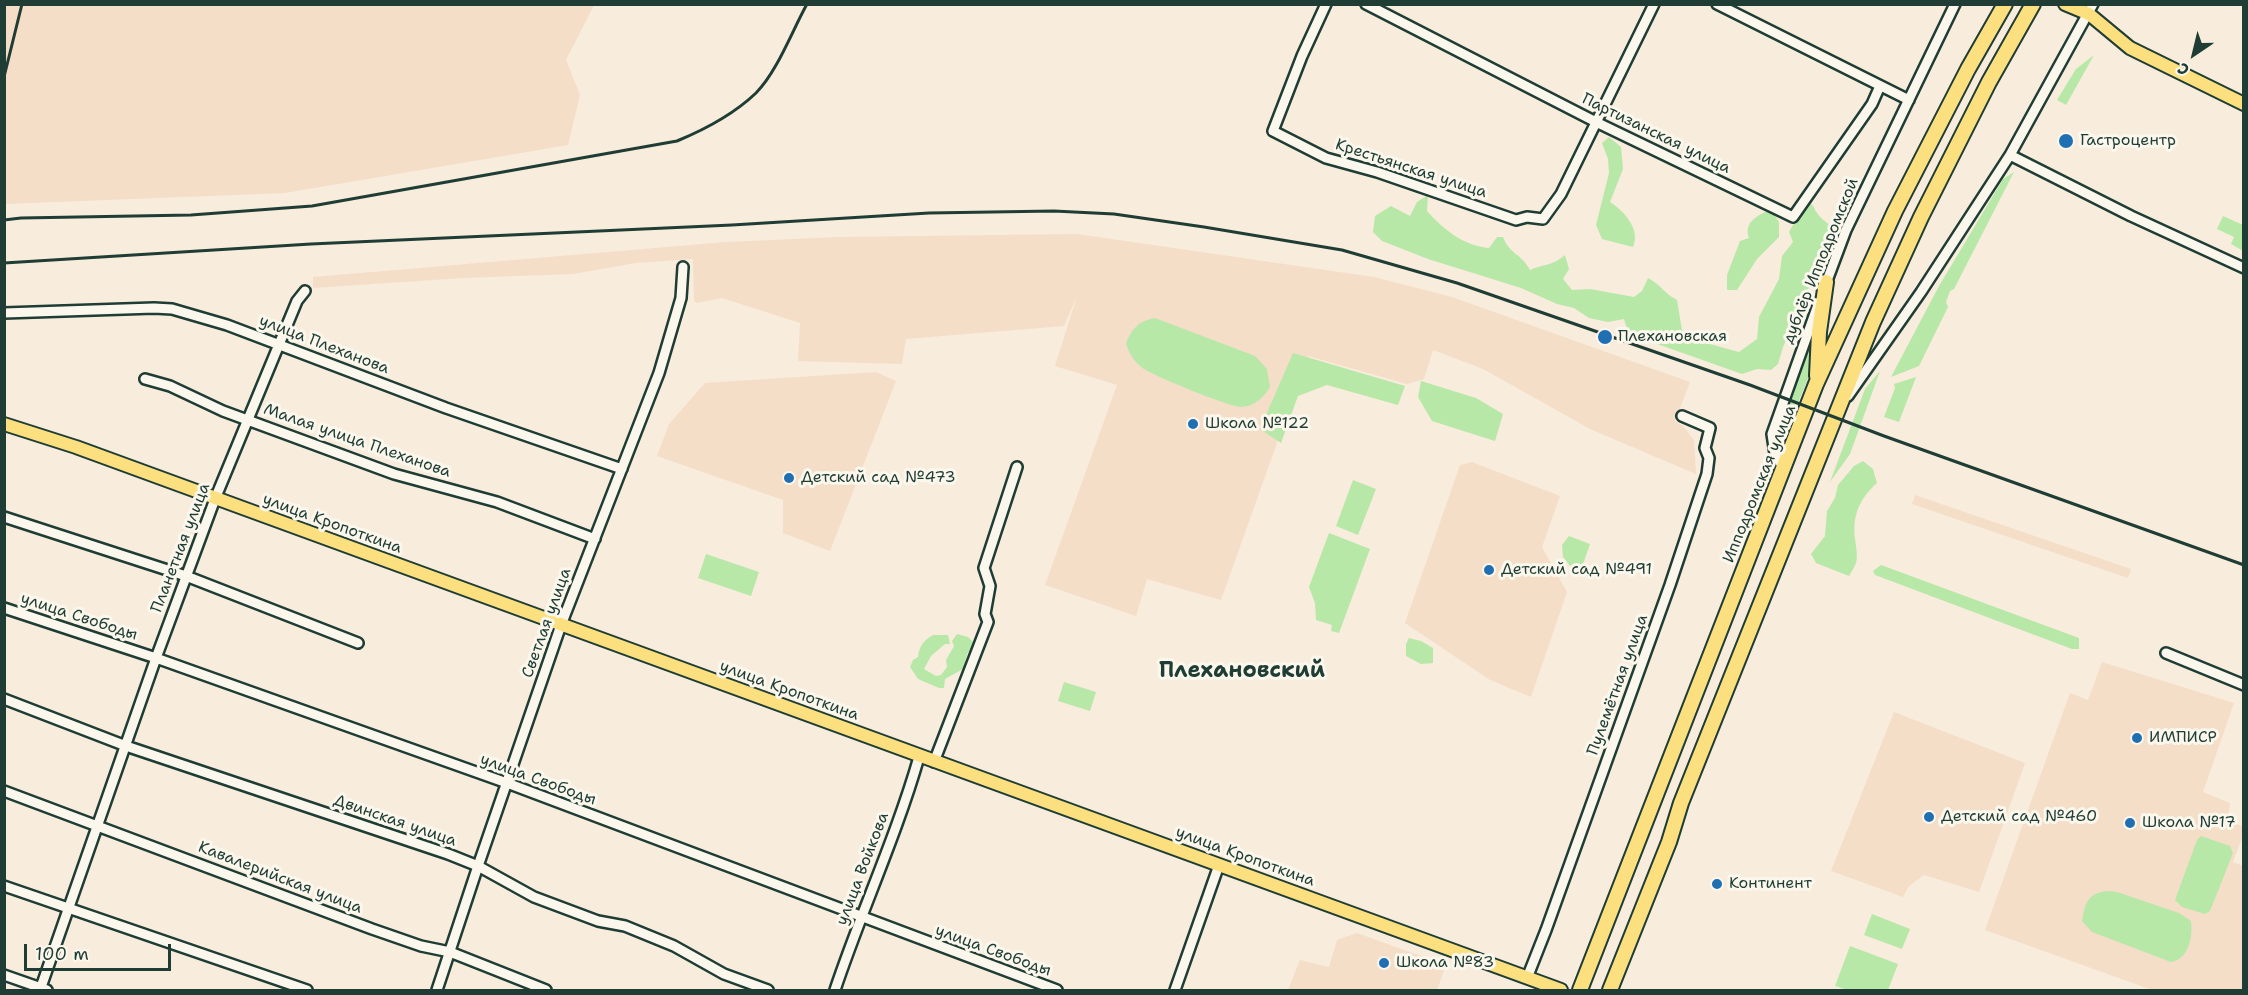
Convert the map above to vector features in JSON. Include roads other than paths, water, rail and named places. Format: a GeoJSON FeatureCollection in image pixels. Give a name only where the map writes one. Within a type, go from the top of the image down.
{"type":"FeatureCollection","features":[{"type":"Feature","properties":{"kind":"highway","name":"Ипподромская улица"},"geometry":{"type":"LineString","coordinates":[[1580,990],[1816,384],[1895,211],[1968,69],[2005,4]]}},
{"type":"Feature","properties":{"kind":"highway"},"geometry":{"type":"LineString","coordinates":[[1610,990],[1872,322],[1921,217],[1989,82],[2034,4]]}},
{"type":"Feature","properties":{"kind":"highway"},"geometry":{"type":"LineString","coordinates":[[1816,384],[1819,332],[1826,282]]}},
{"type":"Feature","properties":{"kind":"main road"},"geometry":{"type":"LineString","coordinates":[[2065,4],[2090,8],[2130,48],[2244,104]]}},
{"type":"Feature","properties":{"kind":"main road","name":"улица Кропоткина"},"geometry":{"type":"LineString","coordinates":[[4,424],[76,447],[1561,990]]}},
{"type":"Feature","properties":{"kind":"street","name":"Крестьянская улица"},"geometry":{"type":"LineString","coordinates":[[1326,4],[1302,56],[1273,131],[1326,158],[1377,172],[1516,220],[1527,217],[1543,219],[1561,194],[1598,123]]}},
{"type":"Feature","properties":{"kind":"street","name":"Партизанская улица"},"geometry":{"type":"LineString","coordinates":[[1366,4],[1598,123],[1793,217],[1872,104],[1880,86]]}},
{"type":"Feature","properties":{"kind":"street"},"geometry":{"type":"LineString","coordinates":[[1598,123],[1654,4]]}},
{"type":"Feature","properties":{"kind":"street"},"geometry":{"type":"LineString","coordinates":[[1717,4],[1909,100]]}},
{"type":"Feature","properties":{"kind":"street","name":"дублёр Ипподромской"},"geometry":{"type":"LineString","coordinates":[[1784,469],[1775,454],[1772,434],[1826,282],[1846,230],[1955,4]]}},
{"type":"Feature","properties":{"kind":"street"},"geometry":{"type":"LineString","coordinates":[[1840,407],[1922,292],[2010,155],[2090,8]]}},
{"type":"Feature","properties":{"kind":"street"},"geometry":{"type":"LineString","coordinates":[[2010,155],[2131,216],[2244,268]]}},
{"type":"Feature","properties":{"kind":"street","name":"Светлая улица"},"geometry":{"type":"LineString","coordinates":[[437,990],[561,626],[659,373],[681,298],[683,267]]}},
{"type":"Feature","properties":{"kind":"street","name":"Планетная улица"},"geometry":{"type":"LineString","coordinates":[[43,990],[156,658],[214,499],[297,301],[305,291]]}},
{"type":"Feature","properties":{"kind":"street","name":"улица Плеханова"},"geometry":{"type":"LineString","coordinates":[[4,313],[172,309],[227,325],[446,408],[622,469]]}},
{"type":"Feature","properties":{"kind":"street","name":"Малая улица Плеханова"},"geometry":{"type":"LineString","coordinates":[[145,379],[170,386],[223,411],[394,474],[497,502],[595,539]]}},
{"type":"Feature","properties":{"kind":"street","name":"Пулемётная улица"},"geometry":{"type":"LineString","coordinates":[[1527,978],[1666,596],[1707,474],[1709,458],[1705,447],[1710,428],[1682,416]]}},
{"type":"Feature","properties":{"kind":"street"},"geometry":{"type":"LineString","coordinates":[[934,762],[988,622],[985,614],[990,586],[984,568],[1017,467]]}},
{"type":"Feature","properties":{"kind":"street"},"geometry":{"type":"LineString","coordinates":[[4,517],[186,576],[358,643]]}},
{"type":"Feature","properties":{"kind":"street","name":"улица Свободы"},"geometry":{"type":"LineString","coordinates":[[4,608],[156,658],[507,783],[860,918],[1057,990]]}},
{"type":"Feature","properties":{"kind":"street"},"geometry":{"type":"LineString","coordinates":[[2166,653],[2244,685]]}},
{"type":"Feature","properties":{"kind":"street","name":"Двинская улица"},"geometry":{"type":"LineString","coordinates":[[4,699],[126,746],[448,854],[478,866],[534,897],[598,921],[625,926],[674,946],[724,974],[768,990]]}},
{"type":"Feature","properties":{"kind":"street","name":"улица Войкова"},"geometry":{"type":"LineString","coordinates":[[835,990],[860,918],[873,891],[919,757]]}},
{"type":"Feature","properties":{"kind":"street","name":"Кавалерийская улица"},"geometry":{"type":"LineString","coordinates":[[4,791],[372,929],[421,946],[450,952],[546,990]]}},
{"type":"Feature","properties":{"kind":"street"},"geometry":{"type":"LineString","coordinates":[[1175,990],[1219,866]]}},
{"type":"Feature","properties":{"kind":"street"},"geometry":{"type":"LineString","coordinates":[[4,886],[307,990]]}},
{"type":"Feature","properties":{"kind":"street"},"geometry":{"type":"LineString","coordinates":[[4,975],[43,990]]}},
{"type":"Feature","properties":{"kind":"railway"},"geometry":{"type":"LineString","coordinates":[[4,77],[22,4]]}},
{"type":"Feature","properties":{"kind":"railway"},"geometry":{"type":"LineString","coordinates":[[4,220],[191,215],[312,206],[677,141],[719,121],[756,93],[771,74],[807,4]]}},
{"type":"Feature","properties":{"kind":"railway"},"geometry":{"type":"LineString","coordinates":[[4,263],[311,244],[732,225],[929,213],[1054,211],[1114,214],[1342,250],[1457,283],[1750,385],[1884,436],[2244,565]]}},
{"type":"Feature","properties":{"kind":"place","name":"Гастроцентр"},"geometry":{"type":"Point","coordinates":[2066,141]}},
{"type":"Feature","properties":{"kind":"place","name":"Плехановская"},"geometry":{"type":"Point","coordinates":[1605,337]}},
{"type":"Feature","properties":{"kind":"place","name":"Школа №122"},"geometry":{"type":"Point","coordinates":[1193,424]}},
{"type":"Feature","properties":{"kind":"place","name":"Детский сад №473"},"geometry":{"type":"Point","coordinates":[789,478]}},
{"type":"Feature","properties":{"kind":"place","name":"Детский сад №491"},"geometry":{"type":"Point","coordinates":[1489,570]}},
{"type":"Feature","properties":{"kind":"place","name":"ИМПИСР"},"geometry":{"type":"Point","coordinates":[2137,738]}},
{"type":"Feature","properties":{"kind":"place","name":"Детский сад №460"},"geometry":{"type":"Point","coordinates":[1929,817]}},
{"type":"Feature","properties":{"kind":"place","name":"Школа №17"},"geometry":{"type":"Point","coordinates":[2130,823]}},
{"type":"Feature","properties":{"kind":"place","name":"Континент"},"geometry":{"type":"Point","coordinates":[1717,884]}},
{"type":"Feature","properties":{"kind":"place","name":"Школа №83"},"geometry":{"type":"Point","coordinates":[1384,963]}},
{"type":"Feature","properties":{"kind":"district","name":"Плехановский"},"geometry":{"type":"Point","coordinates":[1242,671]}}]}
